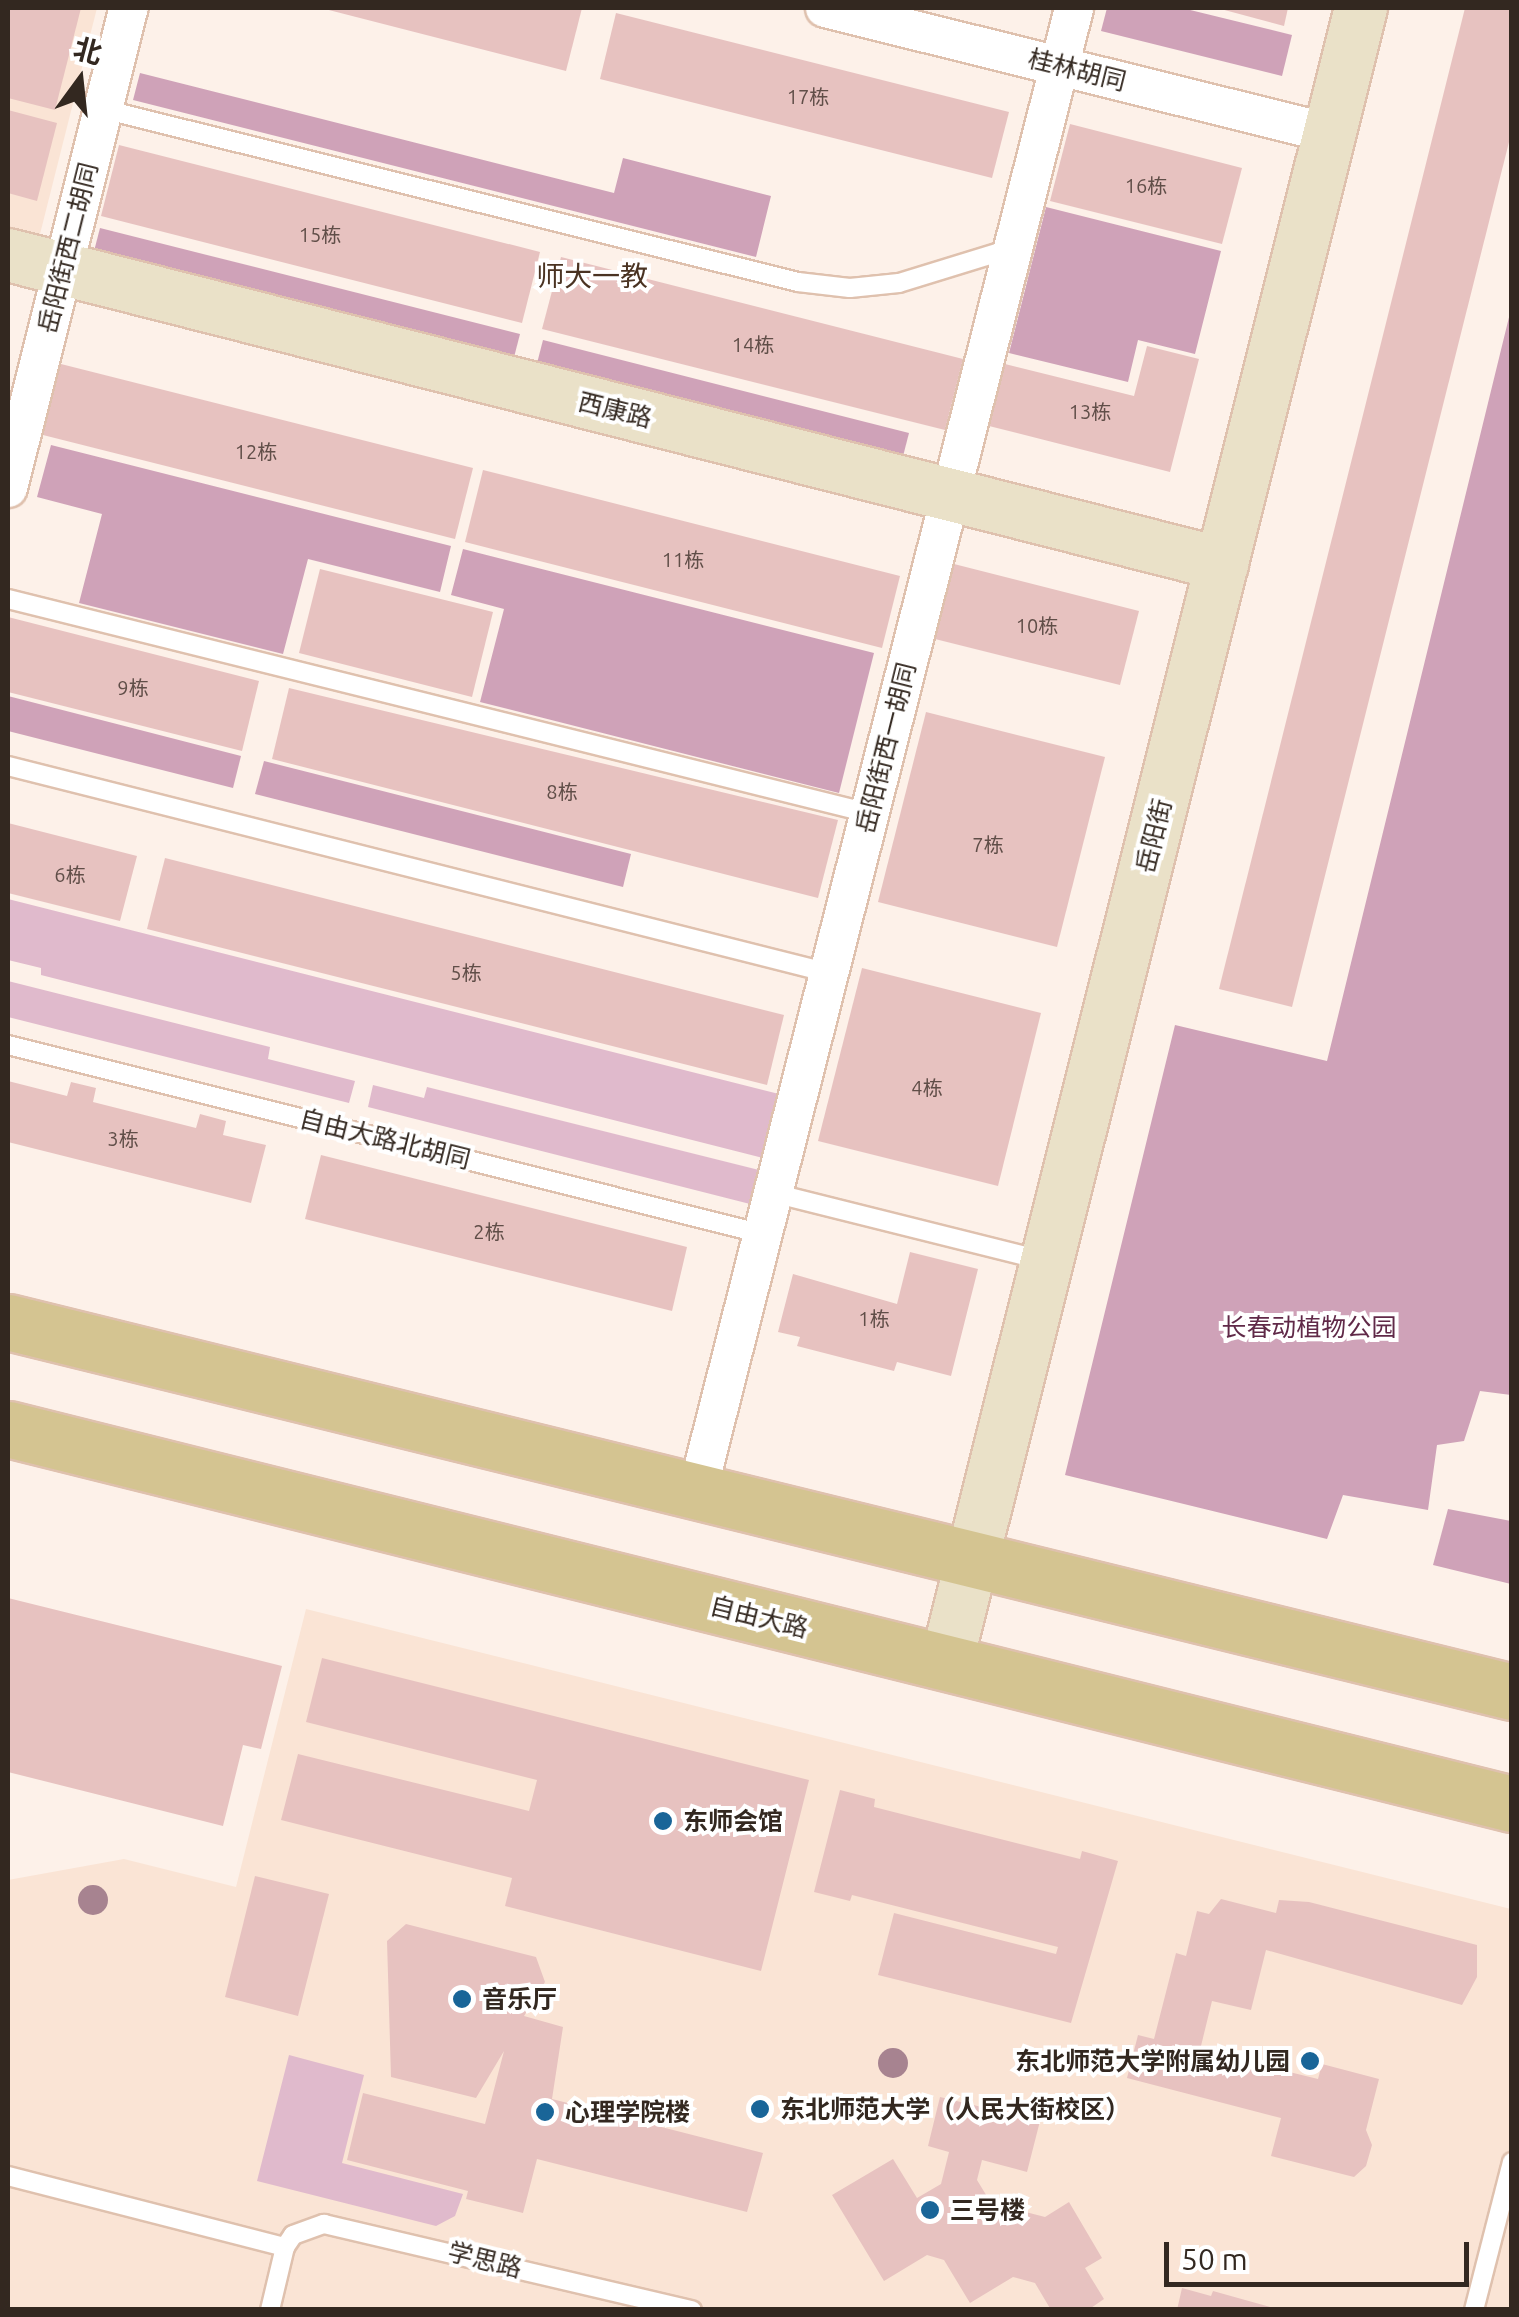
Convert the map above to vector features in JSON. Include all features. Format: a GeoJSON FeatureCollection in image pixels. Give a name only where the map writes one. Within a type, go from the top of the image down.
{"type":"FeatureCollection","features":[{"type":"Feature","properties":{"kind":"main road"},"geometry":{"type":"LineString","coordinates":[[8,1322],[973,1556],[1512,1692]]}},
{"type":"Feature","properties":{"kind":"main road","name":"自由大路"},"geometry":{"type":"LineString","coordinates":[[8,1429],[1512,1804]]}},
{"type":"Feature","properties":{"kind":"street","name":"岳阳街西二胡同"},"geometry":{"type":"LineString","coordinates":[[8,488],[128,8]]}},
{"type":"Feature","properties":{"kind":"street","name":"桂林胡同"},"geometry":{"type":"LineString","coordinates":[[825,8],[1330,134]]}},
{"type":"Feature","properties":{"kind":"street","name":"岳阳街西一胡同"},"geometry":{"type":"LineString","coordinates":[[698,1489],[1074,8]]}},
{"type":"Feature","properties":{"kind":"street","name":"岳阳街"},"geometry":{"type":"LineString","coordinates":[[946,1664],[1361,8]]}},
{"type":"Feature","properties":{"kind":"street","name":"西康路"},"geometry":{"type":"LineString","coordinates":[[8,256],[1222,564]]}},
{"type":"Feature","properties":{"kind":"lane"},"geometry":{"type":"LineString","coordinates":[[103,109],[798,282],[899,283],[1013,248]]}},
{"type":"Feature","properties":{"kind":"lane"},"geometry":{"type":"LineString","coordinates":[[8,599],[870,813]]}},
{"type":"Feature","properties":{"kind":"lane"},"geometry":{"type":"LineString","coordinates":[[8,766],[829,973]]}},
{"type":"Feature","properties":{"kind":"lane","name":"自由大路北胡同"},"geometry":{"type":"LineString","coordinates":[[8,1046],[763,1234]]}},
{"type":"Feature","properties":{"kind":"lane"},"geometry":{"type":"LineString","coordinates":[[774,1193],[1047,1262]]}},
{"type":"Feature","properties":{"kind":"lane"},"geometry":{"type":"LineString","coordinates":[[1474,2310],[1512,2162]]}},
{"type":"Feature","properties":{"kind":"lane"},"geometry":{"type":"LineString","coordinates":[[8,2176],[285,2248],[270,2310]]}},
{"type":"Feature","properties":{"kind":"lane","name":"学思路"},"geometry":{"type":"LineString","coordinates":[[285,2248],[310,2226],[347,2226],[692,2310]]}},
{"type":"Feature","properties":{"kind":"shaded area"},"geometry":{"type":"Polygon","coordinates":[[[8,8],[97,8],[38,242],[8,235],[8,8]]]}},
{"type":"Feature","properties":{"kind":"shaded area"},"geometry":{"type":"Polygon","coordinates":[[[8,899],[783,1095],[767,1159],[41,975],[41,968],[8,960],[8,899]]]}},
{"type":"Feature","properties":{"kind":"shaded area"},"geometry":{"type":"Polygon","coordinates":[[[8,981],[270,1047],[268,1059],[355,1081],[349,1103],[8,1017],[8,981]]]}},
{"type":"Feature","properties":{"kind":"shaded area"},"geometry":{"type":"Polygon","coordinates":[[[373,1085],[424,1098],[427,1087],[763,1171],[754,1205],[368,1107],[373,1085]]]}},
{"type":"Feature","properties":{"kind":"shaded area","name":"东北师范大学（人民大街校区）"},"geometry":{"type":"Polygon","coordinates":[[[306,1609],[1511,1909],[1511,2309],[8,2310],[8,1880],[124,1859],[236,1887],[306,1609]]]}},
{"type":"Feature","properties":{"kind":"shaded area"},"geometry":{"type":"Polygon","coordinates":[[[289,2055],[364,2075],[342,2163],[463,2194],[455,2216],[436,2226],[257,2181],[289,2055]]]}},
{"type":"Feature","properties":{"kind":"green space"},"geometry":{"type":"Polygon","coordinates":[[[1107,8],[1182,8],[1292,35],[1282,76],[1101,31],[1107,8]]]}},
{"type":"Feature","properties":{"kind":"green space"},"geometry":{"type":"Polygon","coordinates":[[[140,73],[614,193],[623,158],[771,196],[756,257],[133,100],[140,73]]]}},
{"type":"Feature","properties":{"kind":"green space"},"geometry":{"type":"Polygon","coordinates":[[[1046,207],[1221,251],[1195,354],[1138,340],[1128,382],[1009,353],[1046,207]]]}},
{"type":"Feature","properties":{"kind":"green space"},"geometry":{"type":"Polygon","coordinates":[[[100,228],[520,334],[512,365],[92,259],[100,228]]]}},
{"type":"Feature","properties":{"kind":"green space","name":"长春动植物公园"},"geometry":{"type":"Polygon","coordinates":[[[1511,309],[1511,1395],[1480,1391],[1464,1441],[1437,1445],[1428,1510],[1343,1495],[1327,1539],[1065,1475],[1175,1025],[1327,1061],[1511,309]]]}},
{"type":"Feature","properties":{"kind":"green space"},"geometry":{"type":"Polygon","coordinates":[[[543,340],[909,433],[901,464],[535,371],[543,340]]]}},
{"type":"Feature","properties":{"kind":"green space"},"geometry":{"type":"Polygon","coordinates":[[[51,445],[451,546],[440,592],[308,559],[283,654],[79,603],[102,514],[37,497],[51,445]]]}},
{"type":"Feature","properties":{"kind":"green space"},"geometry":{"type":"Polygon","coordinates":[[[463,549],[874,653],[839,793],[480,702],[504,609],[451,595],[463,549]]]}},
{"type":"Feature","properties":{"kind":"green space"},"geometry":{"type":"Polygon","coordinates":[[[8,696],[241,756],[233,788],[8,731],[8,696]]]}},
{"type":"Feature","properties":{"kind":"green space"},"geometry":{"type":"Polygon","coordinates":[[[264,761],[631,854],[623,887],[255,794],[264,761]]]}},
{"type":"Feature","properties":{"kind":"green space"},"geometry":{"type":"Polygon","coordinates":[[[1448,1509],[1511,1521],[1511,1584],[1433,1565],[1448,1509]]]}},
{"type":"Feature","properties":{"kind":"building"},"geometry":{"type":"Polygon","coordinates":[[[8,8],[81,8],[55,110],[8,98],[8,8]]]}},
{"type":"Feature","properties":{"kind":"building"},"geometry":{"type":"Polygon","coordinates":[[[321,8],[582,8],[566,71],[321,8]]]}},
{"type":"Feature","properties":{"kind":"building"},"geometry":{"type":"Polygon","coordinates":[[[1217,8],[1288,8],[1284,26],[1217,8]]]}},
{"type":"Feature","properties":{"kind":"building"},"geometry":{"type":"Polygon","coordinates":[[[1465,8],[1512,8],[1512,130],[1292,1007],[1219,989],[1465,8]]]}},
{"type":"Feature","properties":{"kind":"building"},"geometry":{"type":"Polygon","coordinates":[[[616,13],[1009,112],[992,178],[600,79],[616,13]]]}},
{"type":"Feature","properties":{"kind":"building"},"geometry":{"type":"Polygon","coordinates":[[[8,110],[57,123],[37,201],[8,193],[8,110]]]}},
{"type":"Feature","properties":{"kind":"building"},"geometry":{"type":"Polygon","coordinates":[[[1070,124],[1242,168],[1222,244],[1050,201],[1070,124]]]}},
{"type":"Feature","properties":{"kind":"building"},"geometry":{"type":"Polygon","coordinates":[[[119,145],[540,252],[522,323],[101,216],[119,145]]]}},
{"type":"Feature","properties":{"kind":"building"},"geometry":{"type":"Polygon","coordinates":[[[561,257],[963,359],[945,430],[542,329],[561,257]]]}},
{"type":"Feature","properties":{"kind":"building"},"geometry":{"type":"Polygon","coordinates":[[[1147,346],[1199,359],[1170,472],[989,426],[1005,364],[1134,396],[1147,346]]]}},
{"type":"Feature","properties":{"kind":"building"},"geometry":{"type":"Polygon","coordinates":[[[57,363],[473,468],[455,539],[39,434],[57,363]]]}},
{"type":"Feature","properties":{"kind":"building"},"geometry":{"type":"Polygon","coordinates":[[[483,470],[900,576],[882,648],[465,542],[483,470]]]}},
{"type":"Feature","properties":{"kind":"building"},"geometry":{"type":"Polygon","coordinates":[[[954,564],[1139,611],[1120,685],[935,639],[954,564]]]}},
{"type":"Feature","properties":{"kind":"building"},"geometry":{"type":"Polygon","coordinates":[[[320,569],[493,612],[472,697],[299,653],[320,569]]]}},
{"type":"Feature","properties":{"kind":"building"},"geometry":{"type":"Polygon","coordinates":[[[8,617],[259,681],[242,751],[8,692],[8,617]]]}},
{"type":"Feature","properties":{"kind":"building"},"geometry":{"type":"Polygon","coordinates":[[[289,688],[838,820],[818,898],[272,759],[289,688]]]}},
{"type":"Feature","properties":{"kind":"building"},"geometry":{"type":"Polygon","coordinates":[[[926,712],[1105,757],[1057,947],[878,902],[926,712]]]}},
{"type":"Feature","properties":{"kind":"building"},"geometry":{"type":"Polygon","coordinates":[[[8,823],[137,856],[120,921],[8,893],[8,823]]]}},
{"type":"Feature","properties":{"kind":"building"},"geometry":{"type":"Polygon","coordinates":[[[165,858],[784,1015],[767,1085],[147,929],[165,858]]]}},
{"type":"Feature","properties":{"kind":"building"},"geometry":{"type":"Polygon","coordinates":[[[862,968],[1041,1013],[998,1186],[818,1141],[862,968]]]}},
{"type":"Feature","properties":{"kind":"building"},"geometry":{"type":"Polygon","coordinates":[[[8,1081],[67,1096],[71,1082],[96,1088],[93,1102],[196,1128],[200,1114],[226,1121],[223,1135],[266,1145],[251,1203],[8,1142],[8,1081]]]}},
{"type":"Feature","properties":{"kind":"building"},"geometry":{"type":"Polygon","coordinates":[[[321,1155],[687,1247],[672,1311],[305,1219],[321,1155]]]}},
{"type":"Feature","properties":{"kind":"building"},"geometry":{"type":"Polygon","coordinates":[[[910,1252],[978,1269],[951,1376],[897,1362],[894,1371],[797,1346],[800,1337],[778,1332],[793,1274],[897,1304],[910,1252]]]}},
{"type":"Feature","properties":{"kind":"building"},"geometry":{"type":"Polygon","coordinates":[[[8,1598],[282,1666],[261,1749],[243,1745],[223,1826],[8,1772],[8,1598]]]}},
{"type":"Feature","properties":{"kind":"building","name":"东师会馆"},"geometry":{"type":"Polygon","coordinates":[[[322,1658],[809,1780],[761,1971],[505,1906],[512,1878],[281,1820],[298,1754],[529,1811],[537,1780],[306,1722],[322,1658]]]}},
{"type":"Feature","properties":{"kind":"building"},"geometry":{"type":"Polygon","coordinates":[[[840,1790],[875,1799],[874,1807],[1080,1859],[1082,1851],[1118,1861],[1071,2023],[878,1975],[894,1913],[1056,1954],[1058,1947],[852,1895],[850,1901],[814,1892],[840,1790]]]}},
{"type":"Feature","properties":{"kind":"building"},"geometry":{"type":"Polygon","coordinates":[[[255,1876],[329,1894],[298,2016],[225,1997],[255,1876]]]}},
{"type":"Feature","properties":{"kind":"building"},"geometry":{"type":"Polygon","coordinates":[[[1221,1899],[1276,1913],[1279,1900],[1309,1902],[1477,1945],[1477,1977],[1462,2005],[1266,1950],[1251,2010],[1212,2001],[1200,2050],[1318,2079],[1322,2064],[1379,2079],[1366,2130],[1372,2145],[1366,2166],[1354,2177],[1271,2156],[1281,2118],[1127,2078],[1138,2035],[1154,2039],[1176,1953],[1186,1956],[1197,1911],[1209,1914],[1221,1899]]]}},
{"type":"Feature","properties":{"kind":"building","name":"心理学院楼"},"geometry":{"type":"Polygon","coordinates":[[[406,1924],[536,1957],[545,1982],[524,2016],[563,2027],[552,2099],[763,2153],[747,2212],[537,2159],[523,2213],[466,2199],[468,2191],[347,2160],[363,2093],[485,2124],[504,2051],[476,2098],[391,2077],[387,1941],[406,1924]]]}},
{"type":"Feature","properties":{"kind":"building","name":"三号楼"},"geometry":{"type":"Polygon","coordinates":[[[940,2097],[1040,2121],[1027,2172],[982,2160],[977,2180],[991,2203],[1045,2217],[1069,2202],[1102,2258],[1085,2268],[1104,2299],[1088,2310],[1051,2310],[1035,2283],[1013,2277],[970,2303],[944,2260],[927,2255],[884,2281],[832,2195],[893,2159],[917,2198],[941,2184],[949,2152],[928,2146],[940,2097]]]}},
{"type":"Feature","properties":{"kind":"building"},"geometry":{"type":"Polygon","coordinates":[[[1182,2288],[1211,2296],[1213,2291],[1281,2310],[1177,2310],[1182,2288]]]}},
{"type":"Feature","properties":{"kind":"place","name":"东师会馆"},"geometry":{"type":"Point","coordinates":[663,1821]}},
{"type":"Feature","properties":{"kind":"place","name":"音乐厅"},"geometry":{"type":"Point","coordinates":[462,1999]}},
{"type":"Feature","properties":{"kind":"place","name":"东北师范大学附属幼儿园"},"geometry":{"type":"Point","coordinates":[1310,2061]}},
{"type":"Feature","properties":{"kind":"place","name":"东北师范大学（人民大街校区）"},"geometry":{"type":"Point","coordinates":[760,2109]}},
{"type":"Feature","properties":{"kind":"place","name":"心理学院楼"},"geometry":{"type":"Point","coordinates":[545,2112]}},
{"type":"Feature","properties":{"kind":"place","name":"三号楼"},"geometry":{"type":"Point","coordinates":[930,2210]}},
{"type":"Feature","properties":{"kind":"district","name":"师大一教"},"geometry":{"type":"Point","coordinates":[592,276]}}]}
